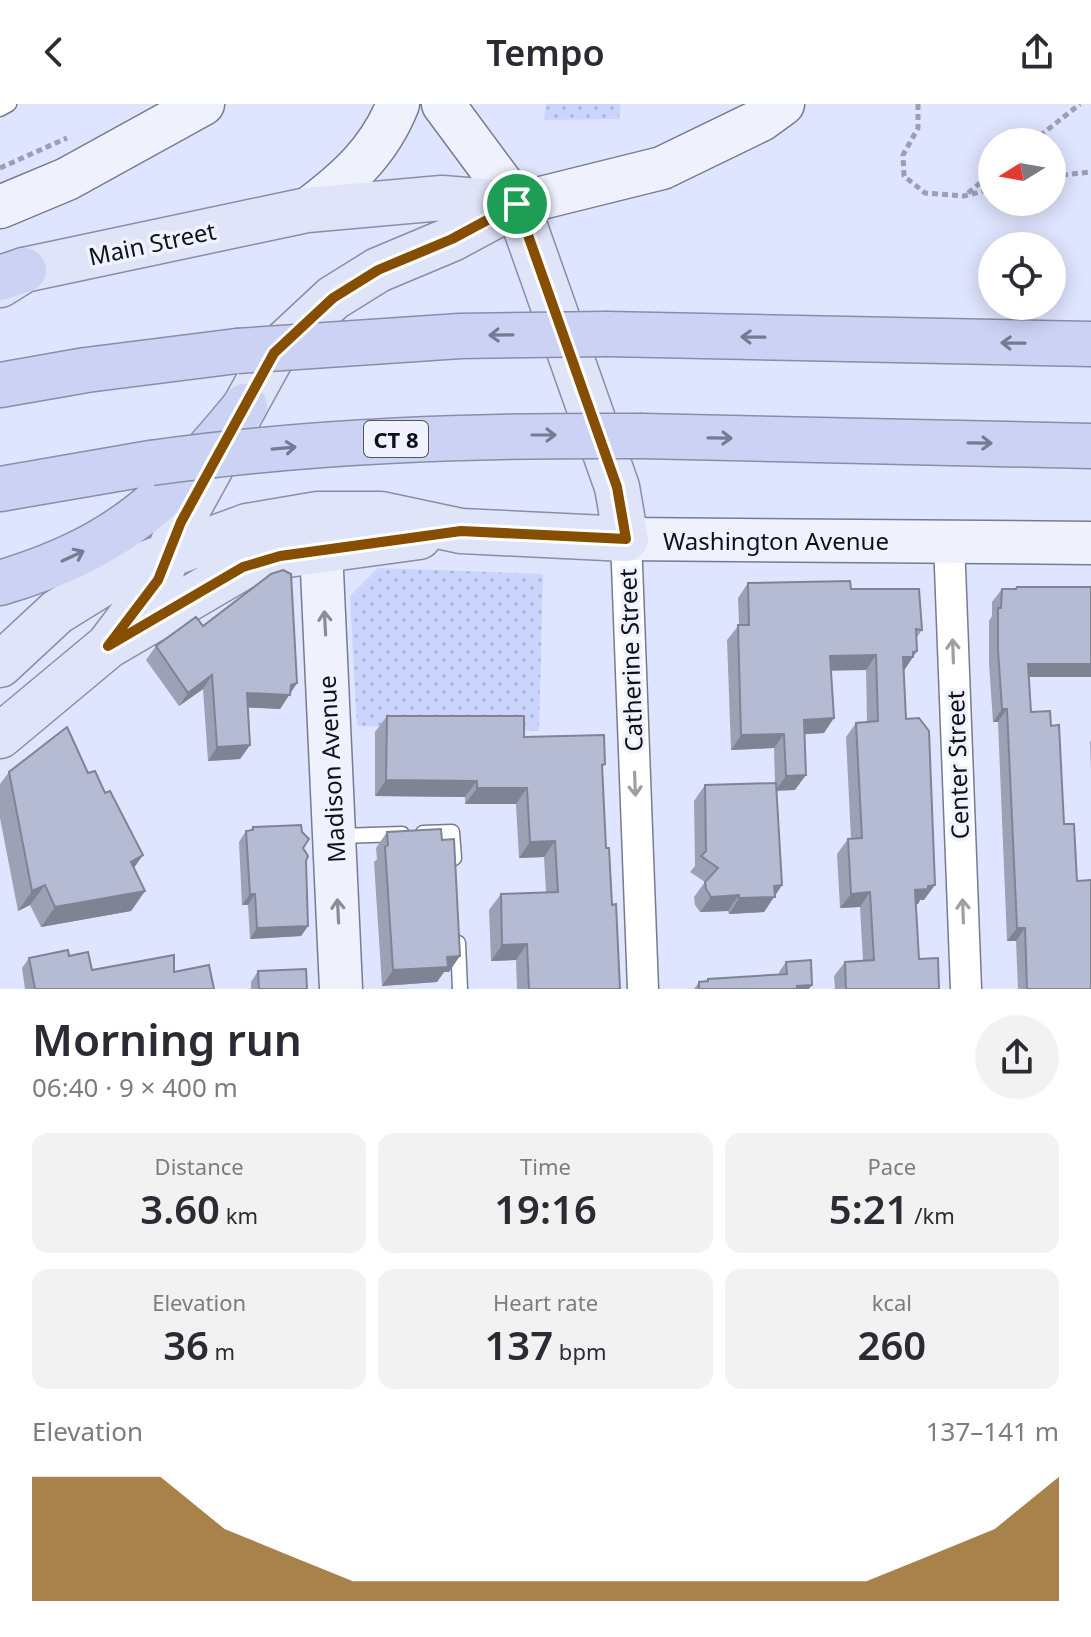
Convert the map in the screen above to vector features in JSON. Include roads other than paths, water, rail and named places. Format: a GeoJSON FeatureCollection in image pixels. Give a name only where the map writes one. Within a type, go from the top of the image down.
{"type":"FeatureCollection","features":[{"type":"Feature","properties":{"kind":"highway"},"geometry":{"type":"LineString","coordinates":[[0,385],[86,370],[237,351],[414,338],[607,334],[1091,344]]}},
{"type":"Feature","properties":{"kind":"highway"},"geometry":{"type":"LineString","coordinates":[[0,583],[69,558],[130,525],[184,477],[245,406]]}},
{"type":"Feature","properties":{"kind":"highway","name":"CT 8"},"geometry":{"type":"LineString","coordinates":[[0,489],[151,463],[255,450],[395,439],[642,436],[1091,446]]}},
{"type":"Feature","properties":{"kind":"main road","name":"Main Street"},"geometry":{"type":"LineString","coordinates":[[307,210],[347,180],[389,126],[398,104]]}},
{"type":"Feature","properties":{"kind":"main road"},"geometry":{"type":"LineString","coordinates":[[443,104],[517,204]]}},
{"type":"Feature","properties":{"kind":"main road","name":"Main Street"},"geometry":{"type":"LineString","coordinates":[[108,646],[158,580],[181,522],[274,353],[333,298],[378,270],[452,239],[517,204],[662,168],[761,120],[783,104]]}},
{"type":"Feature","properties":{"kind":"main road"},"geometry":{"type":"LineString","coordinates":[[0,207],[67,179],[182,109]]}},
{"type":"Feature","properties":{"kind":"main road","name":"Main Street"},"geometry":{"type":"LineString","coordinates":[[8,278],[307,210],[442,198],[517,204]]}},
{"type":"Feature","properties":{"kind":"main road","name":"Catherine Street"},"geometry":{"type":"LineString","coordinates":[[517,204],[617,487],[626,539]]}},
{"type":"Feature","properties":{"kind":"main road"},"geometry":{"type":"LineString","coordinates":[[0,665],[57,612],[120,573],[247,526],[320,532]]}},
{"type":"Feature","properties":{"kind":"main road","name":"Washington Avenue"},"geometry":{"type":"LineString","coordinates":[[320,532],[461,531],[626,539],[1091,543]]}},
{"type":"Feature","properties":{"kind":"main road","name":"Main Street"},"geometry":{"type":"LineString","coordinates":[[0,736],[108,646],[243,567],[280,556],[320,532]]}},
{"type":"Feature","properties":{"kind":"main road","name":"Madison Avenue"},"geometry":{"type":"LineString","coordinates":[[320,532],[341,989]]}},
{"type":"Feature","properties":{"kind":"street","name":"Catherine Street"},"geometry":{"type":"LineString","coordinates":[[626,539],[643,989]]}},
{"type":"Feature","properties":{"kind":"street","name":"Center Street"},"geometry":{"type":"LineString","coordinates":[[949,541],[966,989]]}},
{"type":"Feature","properties":{"kind":"lane"},"geometry":{"type":"LineString","coordinates":[[0,109],[9,104]]}},
{"type":"Feature","properties":{"kind":"lane"},"geometry":{"type":"LineString","coordinates":[[334,836],[452,832],[455,879]]}},
{"type":"Feature","properties":{"kind":"lane"},"geometry":{"type":"LineString","coordinates":[[457,926],[460,989]]}}]}
